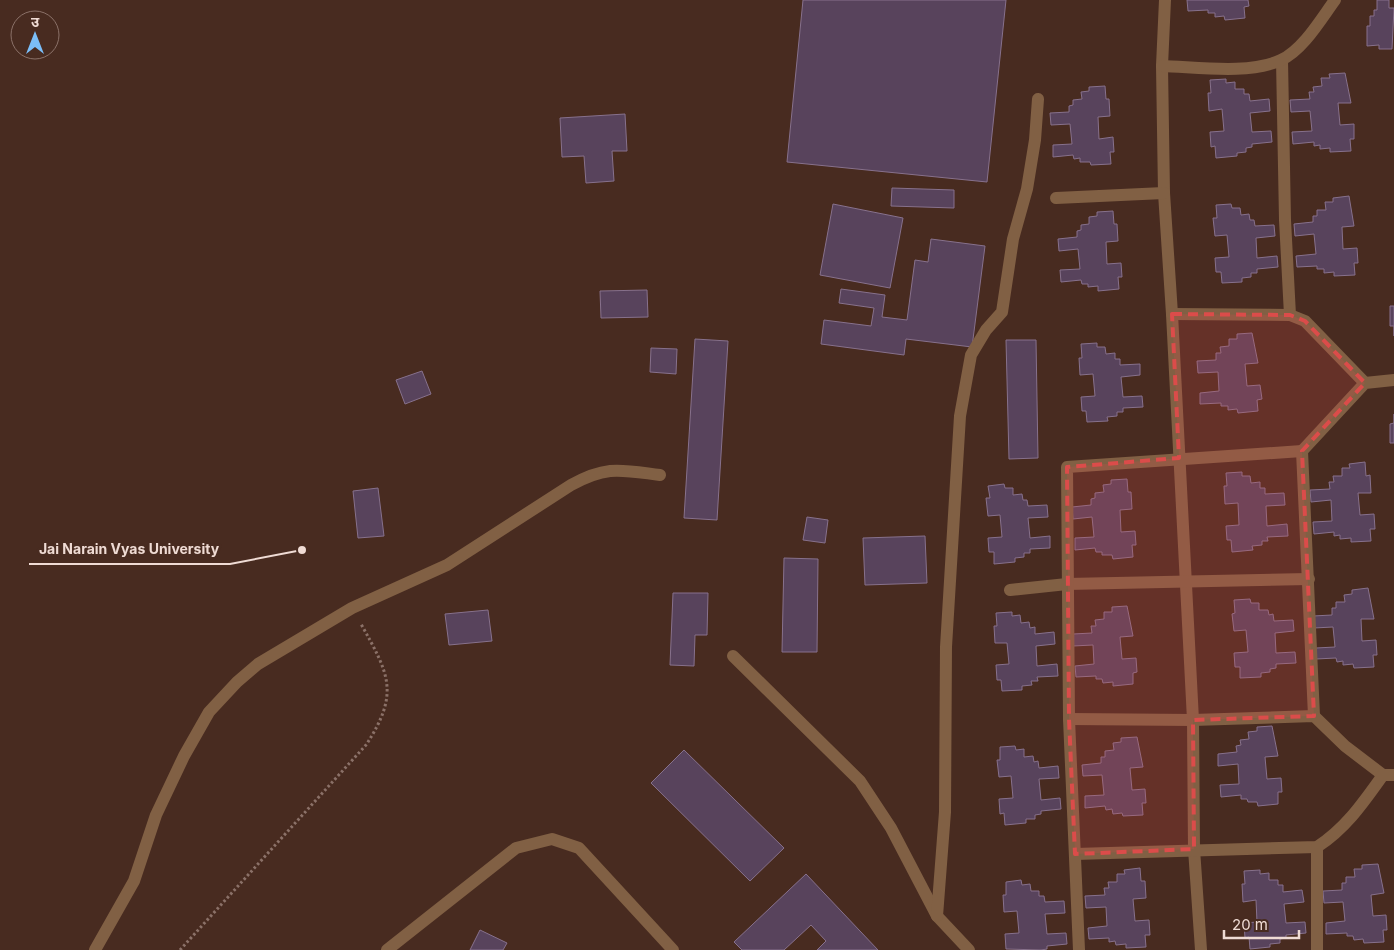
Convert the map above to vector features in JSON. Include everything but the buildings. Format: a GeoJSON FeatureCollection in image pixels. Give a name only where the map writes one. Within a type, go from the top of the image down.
{"type":"FeatureCollection","features":[{"type":"Feature","properties":{"kind":"street"},"geometry":{"type":"LineString","coordinates":[[1165,0],[1162,66],[1164,193],[1193,720],[1194,849],[1202,950]]}},
{"type":"Feature","properties":{"kind":"street"},"geometry":{"type":"LineString","coordinates":[[1162,66],[1248,68],[1282,60],[1307,39],[1335,0]]}},
{"type":"Feature","properties":{"kind":"street"},"geometry":{"type":"LineString","coordinates":[[1282,60],[1285,220],[1290,315]]}},
{"type":"Feature","properties":{"kind":"street"},"geometry":{"type":"LineString","coordinates":[[937,916],[944,812],[946,647],[960,416],[971,356],[986,330],[1002,312],[1013,239],[1027,189],[1035,140],[1038,99]]}},
{"type":"Feature","properties":{"kind":"street"},"geometry":{"type":"LineString","coordinates":[[1056,198],[1164,193]]}},
{"type":"Feature","properties":{"kind":"street"},"geometry":{"type":"LineString","coordinates":[[1172,314],[1290,315],[1306,321],[1365,383]]}},
{"type":"Feature","properties":{"kind":"street"},"geometry":{"type":"LineString","coordinates":[[1079,950],[1069,719],[1067,467],[1302,451],[1365,383],[1394,380]]}},
{"type":"Feature","properties":{"kind":"street"},"geometry":{"type":"LineString","coordinates":[[1075,854],[1194,849],[1317,847],[1343,827],[1389,775],[1345,746],[1314,716],[1302,451]]}},
{"type":"Feature","properties":{"kind":"street"},"geometry":{"type":"LineString","coordinates":[[95,950],[134,881],[156,815],[184,756],[209,712],[237,682],[258,664],[352,608],[447,565],[570,485],[591,474],[613,469],[660,475]]}},
{"type":"Feature","properties":{"kind":"street"},"geometry":{"type":"LineString","coordinates":[[1010,590],[1067,584],[1184,580],[1222,582],[1309,579]]}},
{"type":"Feature","properties":{"kind":"street"},"geometry":{"type":"LineString","coordinates":[[733,656],[860,781],[891,828],[937,916],[969,950]]}},
{"type":"Feature","properties":{"kind":"street"},"geometry":{"type":"LineString","coordinates":[[1069,719],[1193,720],[1314,716]]}},
{"type":"Feature","properties":{"kind":"street"},"geometry":{"type":"LineString","coordinates":[[387,950],[516,848],[552,839],[580,848],[674,950]]}},
{"type":"Feature","properties":{"kind":"street"},"geometry":{"type":"LineString","coordinates":[[1317,847],[1317,950]]}},
{"type":"Feature","properties":{"kind":"path"},"geometry":{"type":"LineString","coordinates":[[180,950],[366,745],[380,724],[388,693],[387,676],[380,658],[352,608]]}},
{"type":"Feature","properties":{"kind":"highlighted area"},"geometry":{"type":"Polygon","coordinates":[[[1172,314],[1290,315],[1305,321],[1365,383],[1302,451],[1314,716],[1193,720],[1194,849],[1075,854],[1069,719],[1067,467],[1179,458],[1172,314]]]}},
{"type":"Feature","properties":{"kind":"place","name":"Jai Narain Vyas University"},"geometry":{"type":"Point","coordinates":[302,550]}}]}
